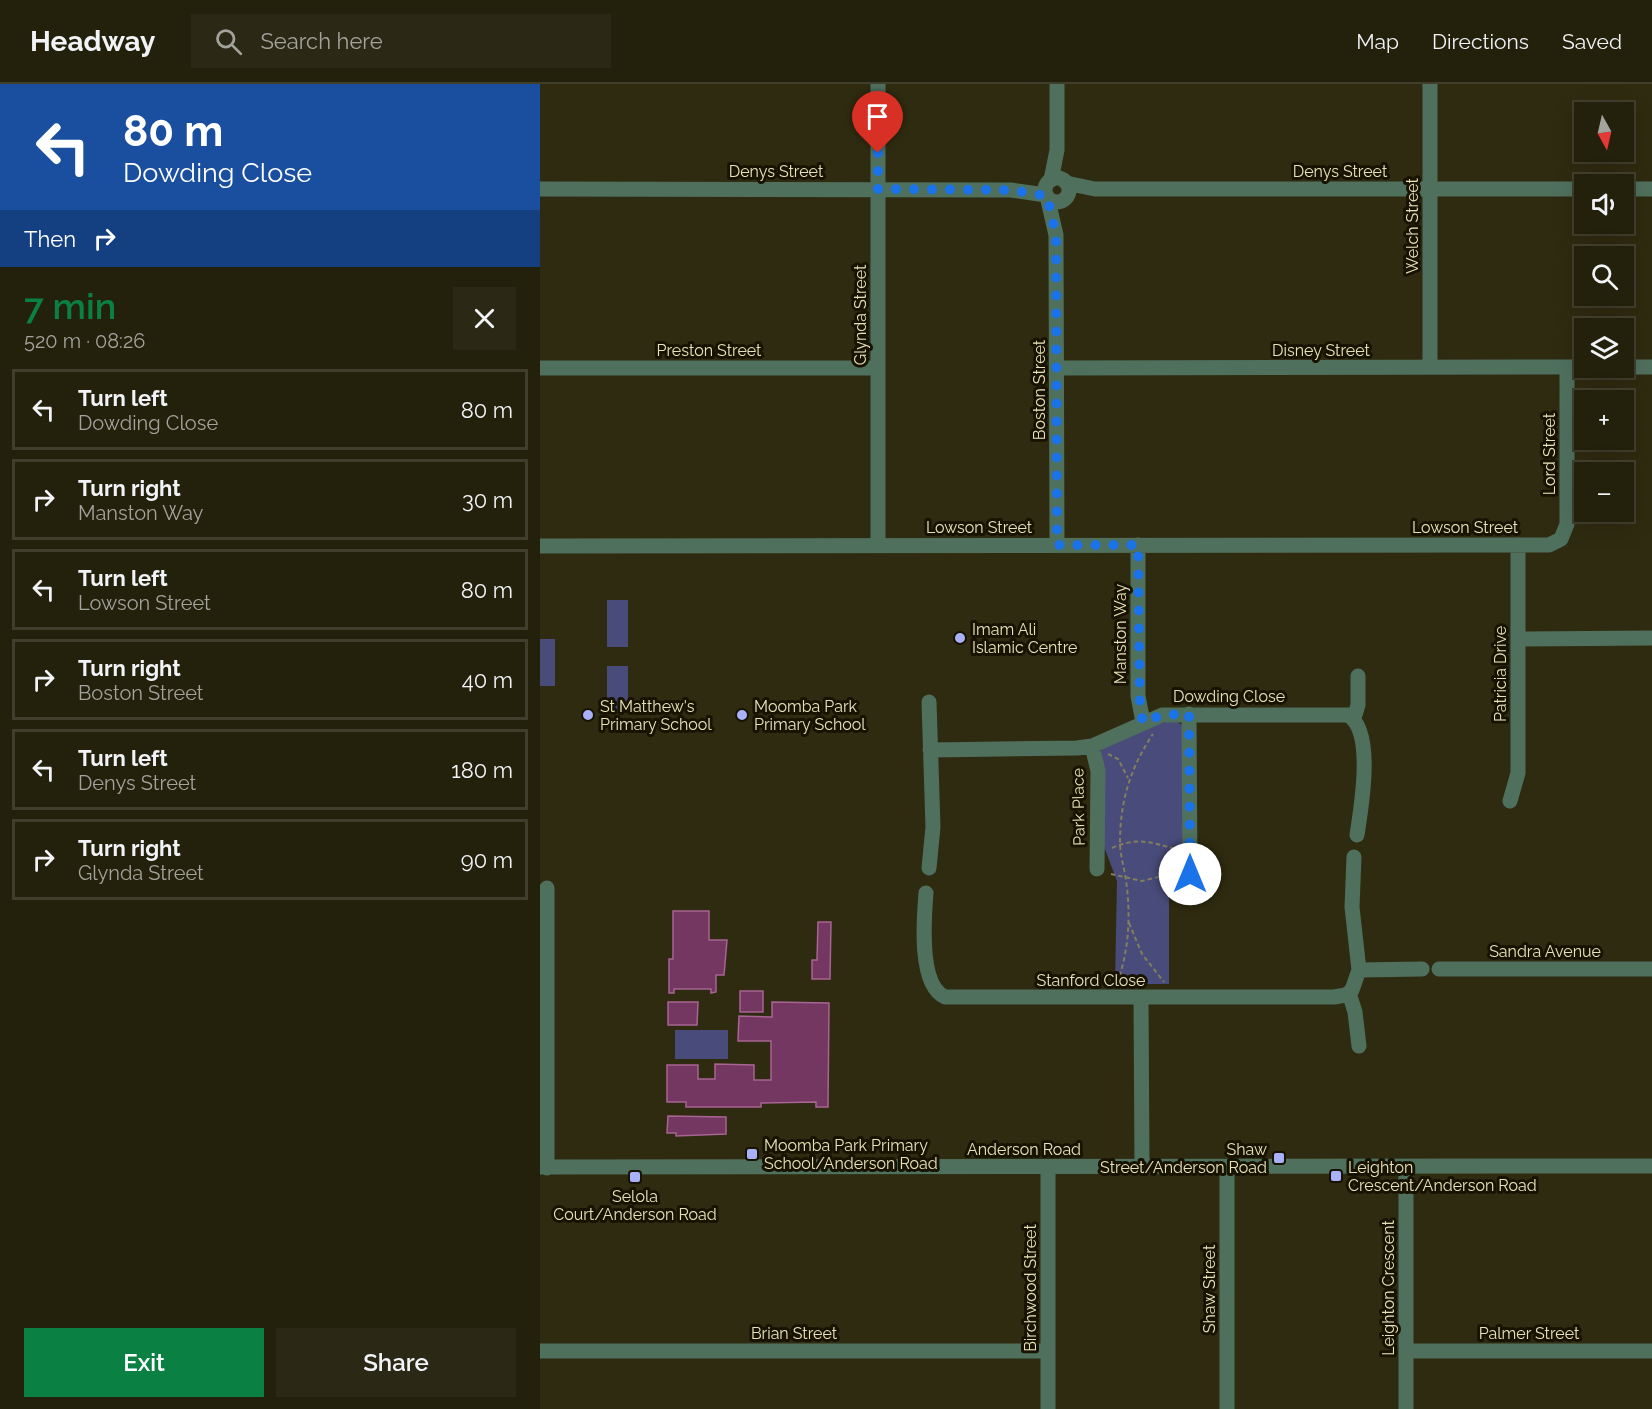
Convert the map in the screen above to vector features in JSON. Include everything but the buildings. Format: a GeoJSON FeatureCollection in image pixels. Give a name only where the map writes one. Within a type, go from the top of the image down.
{"type":"FeatureCollection","features":[{"type":"Feature","properties":{"kind":"street","name":"Glynda Street"},"geometry":{"type":"LineString","coordinates":[[878,84],[878,545]]}},
{"type":"Feature","properties":{"kind":"street","name":"Boston Street"},"geometry":{"type":"LineString","coordinates":[[1057,84],[1057,150],[1054,186],[1058,368],[1057,545]]}},
{"type":"Feature","properties":{"kind":"street","name":"Welch Street"},"geometry":{"type":"LineString","coordinates":[[1430,84],[1430,367]]}},
{"type":"Feature","properties":{"kind":"street","name":"Denys Street"},"geometry":{"type":"LineString","coordinates":[[540,189],[1011,190],[1054,186],[1095,189],[1574,189]]}},
{"type":"Feature","properties":{"kind":"street"},"geometry":{"type":"LineString","coordinates":[[1054,186],[1056,201],[1064,199]]}},
{"type":"Feature","properties":{"kind":"street","name":"Denys Street"},"geometry":{"type":"LineString","coordinates":[[1064,199],[1095,189]]}},
{"type":"Feature","properties":{"kind":"street"},"geometry":{"type":"LineString","coordinates":[[1634,189],[1652,189]]}},
{"type":"Feature","properties":{"kind":"street","name":"Boston Street"},"geometry":{"type":"LineString","coordinates":[[1056,235],[1064,199]]}},
{"type":"Feature","properties":{"kind":"street","name":"Lord Street"},"geometry":{"type":"LineString","coordinates":[[1561,539],[1567,524],[1567,367]]}},
{"type":"Feature","properties":{"kind":"street","name":"Disney Street"},"geometry":{"type":"LineString","coordinates":[[1058,368],[1574,367]]}},
{"type":"Feature","properties":{"kind":"street"},"geometry":{"type":"LineString","coordinates":[[1634,367],[1652,367]]}},
{"type":"Feature","properties":{"kind":"street","name":"Preston Street"},"geometry":{"type":"LineString","coordinates":[[540,368],[878,368]]}},
{"type":"Feature","properties":{"kind":"street","name":"Lowson Street"},"geometry":{"type":"LineString","coordinates":[[540,546],[1549,545],[1561,539]]}},
{"type":"Feature","properties":{"kind":"street","name":"Manston Way"},"geometry":{"type":"LineString","coordinates":[[1138,545],[1138,696],[1150,725]]}},
{"type":"Feature","properties":{"kind":"street","name":"Patricia Drive"},"geometry":{"type":"LineString","coordinates":[[1510,801],[1518,773],[1518,545]]}},
{"type":"Feature","properties":{"kind":"street"},"geometry":{"type":"LineString","coordinates":[[1518,639],[1652,638]]}},
{"type":"Feature","properties":{"kind":"street"},"geometry":{"type":"LineString","coordinates":[[1357,836],[1363,766],[1362,735],[1354,718],[1358,705],[1358,676]]}},
{"type":"Feature","properties":{"kind":"street"},"geometry":{"type":"LineString","coordinates":[[928,702],[933,827],[929,868]]}},
{"type":"Feature","properties":{"kind":"street"},"geometry":{"type":"LineString","coordinates":[[1189,714],[1190,872]]}},
{"type":"Feature","properties":{"kind":"street","name":"Dowding Close"},"geometry":{"type":"LineString","coordinates":[[930,750],[1098,749],[1150,725],[1162,715],[1342,714],[1354,718]]}},
{"type":"Feature","properties":{"kind":"street","name":"Park Place"},"geometry":{"type":"LineString","coordinates":[[1097,869],[1098,749]]}},
{"type":"Feature","properties":{"kind":"street"},"geometry":{"type":"LineString","coordinates":[[1354,857],[1352,907],[1359,970],[1356,982],[1349,993],[1355,1012],[1359,1046]]}},
{"type":"Feature","properties":{"kind":"street"},"geometry":{"type":"LineString","coordinates":[[544,1168],[548,888]]}},
{"type":"Feature","properties":{"kind":"street","name":"Stanford Close"},"geometry":{"type":"LineString","coordinates":[[926,893],[925,951],[929,979],[937,994],[954,998],[1168,998],[1334,997],[1349,993]]}},
{"type":"Feature","properties":{"kind":"street"},"geometry":{"type":"LineString","coordinates":[[1359,970],[1422,969]]}},
{"type":"Feature","properties":{"kind":"street","name":"Sandra Avenue"},"geometry":{"type":"LineString","coordinates":[[1439,969],[1652,969]]}},
{"type":"Feature","properties":{"kind":"street"},"geometry":{"type":"LineString","coordinates":[[1141,998],[1142,1167]]}},
{"type":"Feature","properties":{"kind":"street","name":"Anderson Road"},"geometry":{"type":"LineString","coordinates":[[544,1168],[1652,1166]]}},
{"type":"Feature","properties":{"kind":"street","name":"Birchwood Street"},"geometry":{"type":"LineString","coordinates":[[1048,1167],[1048,1409]]}},
{"type":"Feature","properties":{"kind":"street","name":"Leighton Crescent"},"geometry":{"type":"LineString","coordinates":[[1406,1167],[1406,1409]]}},
{"type":"Feature","properties":{"kind":"street","name":"Shaw Street"},"geometry":{"type":"LineString","coordinates":[[1227,1168],[1227,1409]]}},
{"type":"Feature","properties":{"kind":"street","name":"Brian Street"},"geometry":{"type":"LineString","coordinates":[[540,1351],[1048,1351]]}},
{"type":"Feature","properties":{"kind":"street","name":"Palmer Street"},"geometry":{"type":"LineString","coordinates":[[1406,1351],[1652,1351]]}},
{"type":"Feature","properties":{"kind":"path"},"geometry":{"type":"LineString","coordinates":[[1117,998],[1117,983],[1126,951],[1128,921],[1120,844],[1128,778],[1150,725]]}},
{"type":"Feature","properties":{"kind":"path"},"geometry":{"type":"LineString","coordinates":[[1098,749],[1119,759],[1128,778]]}},
{"type":"Feature","properties":{"kind":"path"},"geometry":{"type":"LineString","coordinates":[[1096,850],[1144,840],[1190,851]]}},
{"type":"Feature","properties":{"kind":"path"},"geometry":{"type":"LineString","coordinates":[[1097,869],[1125,878],[1149,880],[1190,872]]}},
{"type":"Feature","properties":{"kind":"path"},"geometry":{"type":"LineString","coordinates":[[1128,921],[1142,954],[1166,984],[1168,998]]}},
{"type":"Feature","properties":{"kind":"shaded area"},"geometry":{"type":"Polygon","coordinates":[[[607,600],[628,600],[628,647],[607,647],[607,600]]]}},
{"type":"Feature","properties":{"kind":"shaded area"},"geometry":{"type":"Polygon","coordinates":[[[540,639],[555,639],[555,686],[540,686],[540,639]]]}},
{"type":"Feature","properties":{"kind":"shaded area"},"geometry":{"type":"Polygon","coordinates":[[[607,666],[628,666],[628,712],[607,712],[607,666]]]}},
{"type":"Feature","properties":{"kind":"shaded area"},"geometry":{"type":"Polygon","coordinates":[[[1176,721],[1182,725],[1185,857],[1169,883],[1169,984],[1115,984],[1117,881],[1103,844],[1099,757],[1101,750],[1148,724],[1176,721]]]}},
{"type":"Feature","properties":{"kind":"shaded area"},"geometry":{"type":"Polygon","coordinates":[[[675,1030],[728,1030],[728,1059],[675,1059],[675,1030]]]}},
{"type":"Feature","properties":{"kind":"place","name":"Imam Ali Islamic Centre"},"geometry":{"type":"Point","coordinates":[960,638]}},
{"type":"Feature","properties":{"kind":"place","name":"St Matthew's Primary School"},"geometry":{"type":"Point","coordinates":[588,715]}},
{"type":"Feature","properties":{"kind":"place","name":"Moomba Park Primary School"},"geometry":{"type":"Point","coordinates":[742,715]}},
{"type":"Feature","properties":{"kind":"place","name":"Moomba Park Primary School/Anderson Road"},"geometry":{"type":"Point","coordinates":[752,1154]}},
{"type":"Feature","properties":{"kind":"place","name":"Shaw Street/Anderson Road"},"geometry":{"type":"Point","coordinates":[1279,1158]}},
{"type":"Feature","properties":{"kind":"place","name":"Leighton Crescent/Anderson Road"},"geometry":{"type":"Point","coordinates":[1336,1176]}},
{"type":"Feature","properties":{"kind":"place","name":"Selola Court/Anderson Road"},"geometry":{"type":"Point","coordinates":[635,1177]}},
{"type":"Feature","properties":{"kind":"route"},"geometry":{"type":"LineString","coordinates":[[878,153],[878,189],[1011,190],[1047,196],[1056,235],[1057,545],[1138,545],[1138,696],[1143,722],[1155,716],[1189,714],[1190,874]]}}]}
